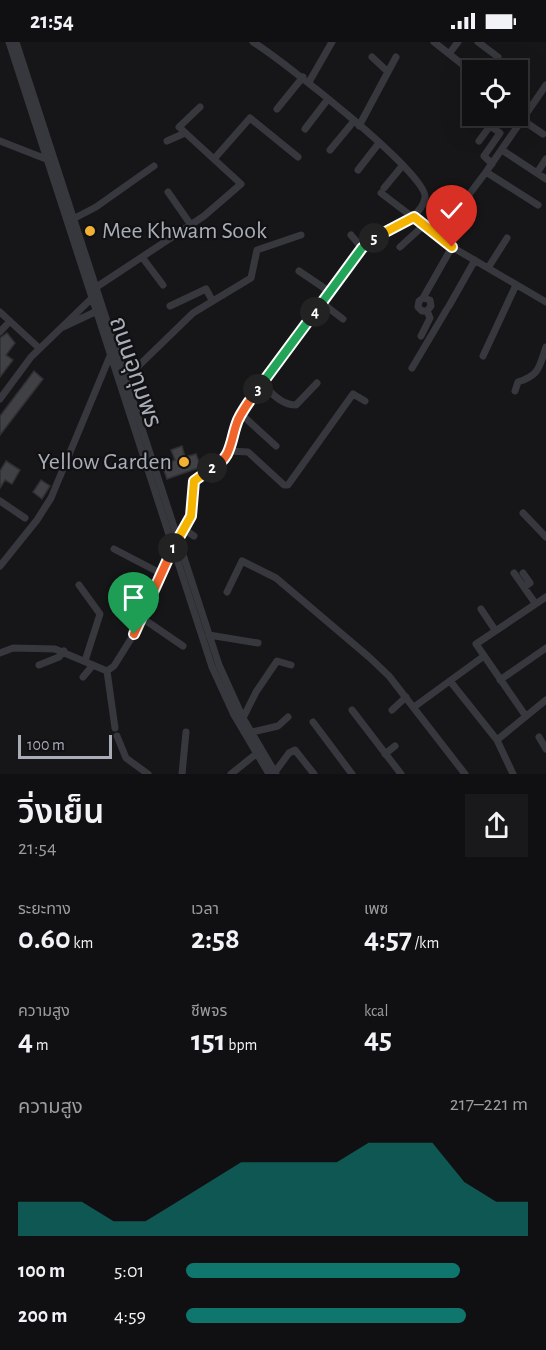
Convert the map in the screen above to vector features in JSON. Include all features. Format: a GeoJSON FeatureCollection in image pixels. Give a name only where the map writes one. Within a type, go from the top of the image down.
{"type":"FeatureCollection","features":[{"type":"Feature","properties":{"kind":"street","name":"ถนนอุทุมพร"},"geometry":{"type":"LineString","coordinates":[[9,42],[212,667],[234,716],[256,754],[273,773]]}},
{"type":"Feature","properties":{"kind":"street","name":"ถนนอุทุมพร"},"geometry":{"type":"LineString","coordinates":[[16,42],[219,665],[243,718],[273,773]]}},
{"type":"Feature","properties":{"kind":"street"},"geometry":{"type":"LineString","coordinates":[[107,671],[114,666],[142,618],[173,548],[185,530],[192,511],[192,486],[195,478],[219,464],[229,451],[241,414],[362,248],[380,234],[414,217],[425,194],[403,165],[380,143],[262,44],[253,42]]}},
{"type":"Feature","properties":{"kind":"street"},"geometry":{"type":"LineString","coordinates":[[277,109],[306,80],[332,42]]}},
{"type":"Feature","properties":{"kind":"street"},"geometry":{"type":"LineString","coordinates":[[434,42],[462,64]]}},
{"type":"Feature","properties":{"kind":"street"},"geometry":{"type":"LineString","coordinates":[[449,54],[458,42]]}},
{"type":"Feature","properties":{"kind":"street"},"geometry":{"type":"LineString","coordinates":[[478,42],[498,57]]}},
{"type":"Feature","properties":{"kind":"street"},"geometry":{"type":"LineString","coordinates":[[372,57],[388,72]]}},
{"type":"Feature","properties":{"kind":"street"},"geometry":{"type":"LineString","coordinates":[[330,150],[357,123],[396,57]]}},
{"type":"Feature","properties":{"kind":"street"},"geometry":{"type":"LineString","coordinates":[[528,109],[546,85]]}},
{"type":"Feature","properties":{"kind":"street"},"geometry":{"type":"LineString","coordinates":[[305,129],[328,99]]}},
{"type":"Feature","properties":{"kind":"street"},"geometry":{"type":"LineString","coordinates":[[95,288],[191,225],[241,184],[179,127],[200,106]]}},
{"type":"Feature","properties":{"kind":"street"},"geometry":{"type":"LineString","coordinates":[[214,159],[250,118],[298,157]]}},
{"type":"Feature","properties":{"kind":"street"},"geometry":{"type":"LineString","coordinates":[[528,124],[543,134]]}},
{"type":"Feature","properties":{"kind":"street"},"geometry":{"type":"LineString","coordinates":[[479,141],[489,126],[500,133],[484,156],[492,164]]}},
{"type":"Feature","properties":{"kind":"street"},"geometry":{"type":"LineString","coordinates":[[437,237],[492,164],[517,126]]}},
{"type":"Feature","properties":{"kind":"street"},"geometry":{"type":"LineString","coordinates":[[167,141],[185,133]]}},
{"type":"Feature","properties":{"kind":"street"},"geometry":{"type":"LineString","coordinates":[[0,141],[46,159]]}},
{"type":"Feature","properties":{"kind":"street"},"geometry":{"type":"LineString","coordinates":[[358,170],[380,143]]}},
{"type":"Feature","properties":{"kind":"street"},"geometry":{"type":"LineString","coordinates":[[502,150],[546,179]]}},
{"type":"Feature","properties":{"kind":"street"},"geometry":{"type":"LineString","coordinates":[[537,173],[546,159]]}},
{"type":"Feature","properties":{"kind":"street"},"geometry":{"type":"LineString","coordinates":[[403,165],[383,191],[437,237],[546,302]]}},
{"type":"Feature","properties":{"kind":"street"},"geometry":{"type":"LineString","coordinates":[[73,219],[96,207],[154,166]]}},
{"type":"Feature","properties":{"kind":"street"},"geometry":{"type":"LineString","coordinates":[[486,172],[538,205]]}},
{"type":"Feature","properties":{"kind":"street"},"geometry":{"type":"LineString","coordinates":[[168,192],[191,225]]}},
{"type":"Feature","properties":{"kind":"street"},"geometry":{"type":"LineString","coordinates":[[400,247],[424,225]]}},
{"type":"Feature","properties":{"kind":"street"},"geometry":{"type":"LineString","coordinates":[[126,379],[193,313],[251,278],[257,250],[301,235]]}},
{"type":"Feature","properties":{"kind":"street"},"geometry":{"type":"LineString","coordinates":[[351,236],[362,248]]}},
{"type":"Feature","properties":{"kind":"street"},"geometry":{"type":"LineString","coordinates":[[488,268],[507,238]]}},
{"type":"Feature","properties":{"kind":"street"},"geometry":{"type":"LineString","coordinates":[[422,336],[430,318],[427,311],[422,311],[418,307],[452,247]]}},
{"type":"Feature","properties":{"kind":"street"},"geometry":{"type":"LineString","coordinates":[[142,257],[164,285]]}},
{"type":"Feature","properties":{"kind":"street"},"geometry":{"type":"LineString","coordinates":[[412,368],[475,260]]}},
{"type":"Feature","properties":{"kind":"street"},"geometry":{"type":"LineString","coordinates":[[299,271],[330,292]]}},
{"type":"Feature","properties":{"kind":"street"},"geometry":{"type":"LineString","coordinates":[[483,356],[516,285]]}},
{"type":"Feature","properties":{"kind":"street"},"geometry":{"type":"LineString","coordinates":[[170,306],[206,289],[212,300]]}},
{"type":"Feature","properties":{"kind":"street"},"geometry":{"type":"LineString","coordinates":[[63,327],[69,317],[91,299]]}},
{"type":"Feature","properties":{"kind":"street"},"geometry":{"type":"LineString","coordinates":[[322,303],[343,319]]}},
{"type":"Feature","properties":{"kind":"street"},"geometry":{"type":"LineString","coordinates":[[0,312],[39,348]]}},
{"type":"Feature","properties":{"kind":"street"},"geometry":{"type":"LineString","coordinates":[[0,399],[39,348],[63,327],[95,312]]}},
{"type":"Feature","properties":{"kind":"street"},"geometry":{"type":"LineString","coordinates":[[0,332],[10,321]]}},
{"type":"Feature","properties":{"kind":"street"},"geometry":{"type":"LineString","coordinates":[[515,391],[518,382],[532,378],[536,373],[546,347]]}},
{"type":"Feature","properties":{"kind":"street"},"geometry":{"type":"LineString","coordinates":[[0,566],[38,520],[51,498],[110,356]]}},
{"type":"Feature","properties":{"kind":"street"},"geometry":{"type":"LineString","coordinates":[[262,384],[282,402],[296,405],[317,383]]}},
{"type":"Feature","properties":{"kind":"street"},"geometry":{"type":"LineString","coordinates":[[229,451],[248,452],[284,485],[288,485],[353,394],[365,401]]}},
{"type":"Feature","properties":{"kind":"street"},"geometry":{"type":"LineString","coordinates":[[241,414],[276,446]]}},
{"type":"Feature","properties":{"kind":"street"},"geometry":{"type":"LineString","coordinates":[[0,501],[25,518]]}},
{"type":"Feature","properties":{"kind":"street"},"geometry":{"type":"LineString","coordinates":[[522,513],[546,537]]}},
{"type":"Feature","properties":{"kind":"street"},"geometry":{"type":"LineString","coordinates":[[185,530],[194,536]]}},
{"type":"Feature","properties":{"kind":"street"},"geometry":{"type":"LineString","coordinates":[[114,549],[162,574]]}},
{"type":"Feature","properties":{"kind":"street"},"geometry":{"type":"LineString","coordinates":[[226,592],[242,561],[276,578],[369,657],[406,697],[465,774]]}},
{"type":"Feature","properties":{"kind":"street"},"geometry":{"type":"LineString","coordinates":[[514,573],[535,603]]}},
{"type":"Feature","properties":{"kind":"street"},"geometry":{"type":"LineString","coordinates":[[523,573],[530,583],[524,587]]}},
{"type":"Feature","properties":{"kind":"street"},"geometry":{"type":"LineString","coordinates":[[79,585],[100,614],[85,661]]}},
{"type":"Feature","properties":{"kind":"street"},"geometry":{"type":"LineString","coordinates":[[525,715],[476,644],[546,597]]}},
{"type":"Feature","properties":{"kind":"street"},"geometry":{"type":"LineString","coordinates":[[481,609],[495,630]]}},
{"type":"Feature","properties":{"kind":"street"},"geometry":{"type":"LineString","coordinates":[[142,618],[183,646]]}},
{"type":"Feature","properties":{"kind":"street"},"geometry":{"type":"LineString","coordinates":[[209,635],[258,643]]}},
{"type":"Feature","properties":{"kind":"street"},"geometry":{"type":"LineString","coordinates":[[0,653],[13,648],[64,651],[107,671]]}},
{"type":"Feature","properties":{"kind":"street"},"geometry":{"type":"LineString","coordinates":[[500,680],[546,648]]}},
{"type":"Feature","properties":{"kind":"street"},"geometry":{"type":"LineString","coordinates":[[39,665],[59,657],[64,651]]}},
{"type":"Feature","properties":{"kind":"street"},"geometry":{"type":"LineString","coordinates":[[414,707],[484,656]]}},
{"type":"Feature","properties":{"kind":"street"},"geometry":{"type":"LineString","coordinates":[[243,718],[256,692],[277,661],[291,665]]}},
{"type":"Feature","properties":{"kind":"street"},"geometry":{"type":"LineString","coordinates":[[83,677],[93,665]]}},
{"type":"Feature","properties":{"kind":"street"},"geometry":{"type":"LineString","coordinates":[[107,671],[115,728]]}},
{"type":"Feature","properties":{"kind":"street"},"geometry":{"type":"LineString","coordinates":[[450,681],[497,740],[513,774]]}},
{"type":"Feature","properties":{"kind":"street"},"geometry":{"type":"LineString","coordinates":[[392,710],[406,697]]}},
{"type":"Feature","properties":{"kind":"street"},"geometry":{"type":"LineString","coordinates":[[497,740],[546,700]]}},
{"type":"Feature","properties":{"kind":"street"},"geometry":{"type":"LineString","coordinates":[[352,710],[401,774]]}},
{"type":"Feature","properties":{"kind":"street"},"geometry":{"type":"LineString","coordinates":[[252,732],[278,726],[288,717]]}},
{"type":"Feature","properties":{"kind":"street"},"geometry":{"type":"LineString","coordinates":[[313,722],[352,774]]}},
{"type":"Feature","properties":{"kind":"street"},"geometry":{"type":"LineString","coordinates":[[182,774],[186,732]]}},
{"type":"Feature","properties":{"kind":"street"},"geometry":{"type":"LineString","coordinates":[[117,736],[126,758],[148,774]]}},
{"type":"Feature","properties":{"kind":"street"},"geometry":{"type":"LineString","coordinates":[[539,737],[546,749]]}},
{"type":"Feature","properties":{"kind":"street"},"geometry":{"type":"LineString","coordinates":[[385,754],[395,746]]}},
{"type":"Feature","properties":{"kind":"street"},"geometry":{"type":"LineString","coordinates":[[273,773],[289,753],[295,750],[314,774]]}},
{"type":"Feature","properties":{"kind":"street"},"geometry":{"type":"LineString","coordinates":[[231,774],[256,754]]}},
{"type":"Feature","properties":{"kind":"building"},"geometry":{"type":"Polygon","coordinates":[[[7,333],[15,343],[6,355],[13,360],[0,377],[0,338],[7,333]]]}},
{"type":"Feature","properties":{"kind":"building"},"geometry":{"type":"Polygon","coordinates":[[[34,371],[43,379],[0,435],[0,416],[34,371]]]}},
{"type":"Feature","properties":{"kind":"building","name":"Yellow Garden"},"geometry":{"type":"Polygon","coordinates":[[[182,446],[185,457],[196,454],[201,467],[167,479],[162,465],[175,460],[171,450],[182,446]]]}},
{"type":"Feature","properties":{"kind":"building"},"geometry":{"type":"Polygon","coordinates":[[[6,461],[20,470],[12,484],[5,480],[0,488],[0,471],[6,461]]]}},
{"type":"Feature","properties":{"kind":"building"},"geometry":{"type":"Polygon","coordinates":[[[41,480],[50,486],[42,499],[33,492],[41,480]]]}},
{"type":"Feature","properties":{"kind":"place","name":"Mee Khwam Sook"},"geometry":{"type":"Point","coordinates":[90,231]}},
{"type":"Feature","properties":{"kind":"place","name":"Yellow Garden"},"geometry":{"type":"Point","coordinates":[184,462]}},
{"type":"Feature","properties":{"kind":"route"},"geometry":{"type":"LineString","coordinates":[[134,634],[173,548],[190,521],[194,500],[192,486],[195,478],[223,461],[231,447],[238,419],[244,409],[362,248],[380,234],[414,217],[452,247]]}}]}
